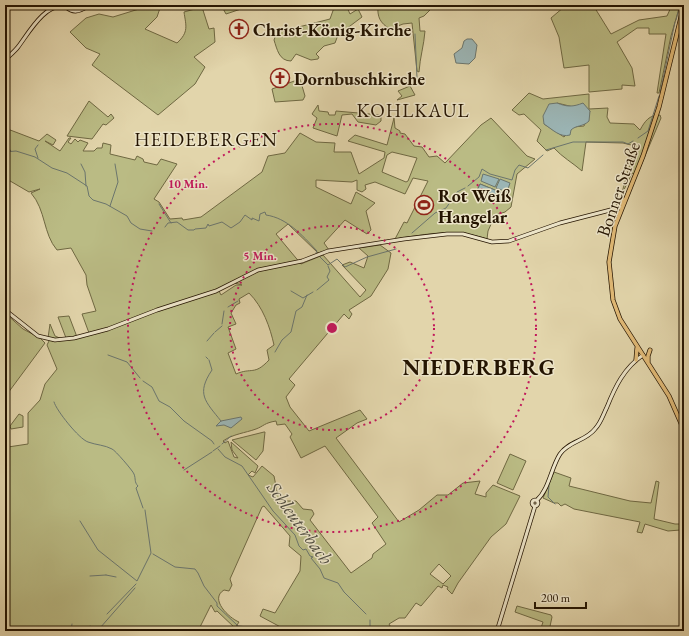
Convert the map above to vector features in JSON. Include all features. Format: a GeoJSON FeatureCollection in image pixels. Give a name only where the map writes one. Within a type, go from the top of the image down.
{"type":"FeatureCollection","features":[{"type":"Feature","properties":{"kind":"main road","name":"Bonner Straße"},"geometry":{"type":"LineString","coordinates":[[684,5],[662,96],[648,142],[619,215],[613,233],[610,250],[612,293],[630,336],[669,396],[684,430]]}},
{"type":"Feature","properties":{"kind":"main road"},"geometry":{"type":"LineString","coordinates":[[618,206],[625,200]]}},
{"type":"Feature","properties":{"kind":"main road"},"geometry":{"type":"LineString","coordinates":[[614,210],[619,215]]}},
{"type":"Feature","properties":{"kind":"main road"},"geometry":{"type":"LineString","coordinates":[[636,360],[637,347]]}},
{"type":"Feature","properties":{"kind":"main road"},"geometry":{"type":"LineString","coordinates":[[648,363],[650,350]]}},
{"type":"Feature","properties":{"kind":"street"},"geometry":{"type":"LineString","coordinates":[[5,60],[17,48],[42,15],[60,6],[76,12],[91,5]]}},
{"type":"Feature","properties":{"kind":"street"},"geometry":{"type":"LineString","coordinates":[[5,310],[28,330],[48,339],[63,340],[97,332],[157,310],[216,292],[254,272],[302,261],[328,251],[447,234],[468,235],[492,242],[509,241],[618,206],[622,207]]}},
{"type":"Feature","properties":{"kind":"street"},"geometry":{"type":"LineString","coordinates":[[606,211],[622,207]]}},
{"type":"Feature","properties":{"kind":"street"},"geometry":{"type":"LineString","coordinates":[[497,631],[535,506],[532,502],[537,500],[542,493],[561,454],[570,445],[589,436],[597,427],[627,369],[643,355]]}},
{"type":"Feature","properties":{"kind":"green space"},"geometry":{"type":"Polygon","coordinates":[[[221,5],[239,5],[241,9],[226,14],[221,5]]]}},
{"type":"Feature","properties":{"kind":"green space"},"geometry":{"type":"Polygon","coordinates":[[[335,5],[346,5],[350,14],[358,9],[362,17],[338,35],[335,43],[324,46],[316,54],[319,57],[318,59],[311,60],[296,54],[291,61],[281,57],[274,40],[279,27],[283,31],[330,19],[335,5]]]}},
{"type":"Feature","properties":{"kind":"green space"},"geometry":{"type":"Polygon","coordinates":[[[378,5],[435,5],[424,16],[419,18],[420,31],[425,31],[419,72],[417,71],[412,23],[403,24],[390,29],[380,19],[378,5]]]}},
{"type":"Feature","properties":{"kind":"green space"},"geometry":{"type":"Polygon","coordinates":[[[563,5],[593,5],[611,34],[639,20],[667,16],[672,5],[680,5],[671,36],[659,93],[657,93],[666,34],[649,34],[649,28],[637,28],[617,42],[632,68],[635,86],[622,85],[622,89],[589,92],[589,65],[564,68],[559,37],[551,18],[564,7],[563,5]]]}},
{"type":"Feature","properties":{"kind":"green space"},"geometry":{"type":"Polygon","coordinates":[[[202,7],[209,29],[214,28],[215,42],[194,57],[205,67],[195,84],[158,115],[92,65],[100,54],[86,48],[70,32],[86,18],[99,14],[113,17],[139,9],[160,8],[157,17],[145,29],[177,43],[181,39],[186,29],[184,12],[202,7]]]}},
{"type":"Feature","properties":{"kind":"green space"},"geometry":{"type":"Polygon","coordinates":[[[300,79],[305,96],[303,100],[275,102],[272,89],[300,79]]]}},
{"type":"Feature","properties":{"kind":"green space"},"geometry":{"type":"Polygon","coordinates":[[[410,86],[415,95],[397,100],[402,96],[398,91],[410,86]]]}},
{"type":"Feature","properties":{"kind":"green space"},"geometry":{"type":"Polygon","coordinates":[[[529,93],[543,99],[589,94],[589,109],[608,108],[607,117],[610,123],[634,124],[640,130],[650,117],[660,115],[661,118],[637,175],[632,173],[621,196],[635,146],[623,143],[586,142],[582,171],[554,148],[547,151],[537,141],[541,130],[524,114],[519,115],[512,110],[529,93]],[[557,103],[544,124],[564,137],[573,127],[584,126],[590,111],[557,103]]]}},
{"type":"Feature","properties":{"kind":"green space"},"geometry":{"type":"Polygon","coordinates":[[[89,101],[108,117],[111,114],[114,118],[106,125],[103,124],[92,139],[67,136],[89,101]]]}},
{"type":"Feature","properties":{"kind":"green space"},"geometry":{"type":"Polygon","coordinates":[[[318,105],[319,111],[328,112],[329,115],[335,115],[336,111],[381,115],[381,121],[376,125],[358,122],[352,114],[342,115],[337,136],[313,128],[317,118],[312,114],[318,105]]]}},
{"type":"Feature","properties":{"kind":"green space"},"geometry":{"type":"Polygon","coordinates":[[[394,118],[395,128],[400,131],[400,133],[405,134],[414,146],[422,147],[429,157],[437,156],[445,163],[481,125],[491,118],[527,156],[535,159],[517,174],[511,207],[505,212],[489,217],[492,222],[488,231],[487,239],[463,234],[441,233],[395,239],[404,222],[407,223],[428,181],[413,178],[405,194],[375,182],[365,185],[366,189],[362,192],[357,190],[357,180],[352,182],[316,180],[316,187],[351,204],[356,192],[375,203],[366,211],[371,230],[367,234],[345,220],[324,243],[329,250],[318,253],[288,224],[276,234],[301,264],[323,255],[360,297],[366,290],[342,265],[350,262],[364,268],[368,256],[359,248],[380,245],[391,253],[388,269],[371,296],[349,310],[352,314],[349,319],[344,314],[289,379],[295,385],[286,397],[290,407],[309,431],[360,410],[367,419],[357,423],[336,438],[399,522],[419,510],[437,495],[448,495],[463,483],[480,481],[475,494],[486,497],[486,493],[493,485],[520,496],[506,524],[491,537],[458,583],[452,594],[447,589],[448,587],[443,585],[442,588],[438,586],[421,606],[416,603],[405,618],[399,618],[389,624],[393,631],[288,631],[260,616],[263,609],[275,613],[300,571],[301,556],[289,546],[290,536],[264,506],[262,507],[230,579],[232,585],[229,591],[224,590],[220,594],[219,598],[222,608],[230,617],[239,622],[235,628],[217,611],[215,612],[211,605],[198,631],[30,631],[28,628],[23,631],[5,631],[5,441],[8,447],[28,444],[28,413],[40,400],[45,384],[57,369],[47,345],[50,339],[48,338],[50,324],[55,336],[62,339],[66,338],[58,317],[69,316],[77,337],[89,333],[82,314],[96,311],[87,285],[86,275],[71,248],[57,250],[52,244],[39,207],[31,193],[40,189],[29,192],[5,178],[5,128],[39,141],[47,134],[56,140],[53,145],[45,141],[60,151],[69,138],[71,138],[68,142],[71,144],[75,139],[78,142],[80,140],[88,143],[83,151],[94,151],[97,148],[102,148],[103,143],[111,145],[110,154],[135,160],[137,156],[143,159],[144,162],[157,165],[161,159],[177,164],[154,199],[159,202],[170,219],[182,218],[183,220],[201,217],[262,172],[268,156],[285,153],[300,133],[316,142],[335,143],[334,152],[351,152],[359,174],[384,158],[385,152],[348,141],[355,135],[387,145],[394,118]],[[392,152],[387,155],[382,172],[406,182],[408,181],[417,158],[392,152]],[[480,184],[477,190],[503,202],[505,194],[480,184]],[[231,282],[218,289],[221,295],[236,285],[242,285],[231,282]],[[249,293],[239,299],[240,303],[236,305],[231,313],[236,324],[228,327],[236,349],[228,353],[236,374],[256,370],[264,365],[269,360],[267,350],[274,345],[265,318],[258,304],[249,293]],[[276,421],[256,429],[235,435],[223,441],[225,443],[228,441],[234,457],[238,458],[232,450],[231,442],[258,466],[255,473],[252,471],[248,475],[253,477],[262,466],[274,476],[277,491],[285,501],[296,501],[303,509],[312,510],[314,514],[310,520],[351,573],[372,558],[373,554],[386,544],[372,523],[378,517],[325,446],[301,458],[290,437],[292,434],[285,424],[277,425],[276,421]],[[439,564],[430,574],[443,584],[451,576],[439,564]]]}},
{"type":"Feature","properties":{"kind":"green space"},"geometry":{"type":"Polygon","coordinates":[[[5,313],[23,329],[40,338],[45,343],[5,397],[5,313]]]}},
{"type":"Feature","properties":{"kind":"green space"},"geometry":{"type":"Polygon","coordinates":[[[19,414],[23,416],[23,427],[11,429],[10,426],[19,414]]]}},
{"type":"Feature","properties":{"kind":"green space"},"geometry":{"type":"Polygon","coordinates":[[[265,432],[263,451],[256,460],[232,440],[265,432]]]}},
{"type":"Feature","properties":{"kind":"green space"},"geometry":{"type":"Polygon","coordinates":[[[510,454],[526,461],[513,490],[497,483],[510,454]]]}},
{"type":"Feature","properties":{"kind":"green space"},"geometry":{"type":"Polygon","coordinates":[[[554,472],[571,478],[569,486],[630,501],[651,503],[656,481],[659,482],[654,519],[675,524],[684,524],[684,527],[680,527],[680,530],[668,531],[645,524],[642,533],[637,532],[640,522],[574,509],[565,504],[561,506],[558,503],[554,503],[543,498],[554,472]]]}},
{"type":"Feature","properties":{"kind":"green space"},"geometry":{"type":"Polygon","coordinates":[[[517,606],[551,615],[552,617],[549,631],[540,631],[543,622],[515,612],[517,606]]]}},
{"type":"Feature","properties":{"kind":"water"},"geometry":{"type":"Polygon","coordinates":[[[467,39],[472,39],[477,45],[475,58],[469,64],[456,63],[454,54],[462,48],[464,41],[467,39]]]}},
{"type":"Feature","properties":{"kind":"water"},"geometry":{"type":"Polygon","coordinates":[[[557,103],[570,106],[583,103],[590,111],[589,121],[573,128],[570,135],[566,136],[556,132],[544,124],[543,116],[549,104],[557,103]]]}},
{"type":"Feature","properties":{"kind":"water"},"geometry":{"type":"Polygon","coordinates":[[[483,174],[499,179],[495,187],[481,181],[483,174]]]}},
{"type":"Feature","properties":{"kind":"water"},"geometry":{"type":"Polygon","coordinates":[[[500,179],[510,183],[507,192],[496,188],[500,179]]]}},
{"type":"Feature","properties":{"kind":"water"},"geometry":{"type":"Polygon","coordinates":[[[480,184],[505,194],[503,202],[477,191],[480,184]]]}},
{"type":"Feature","properties":{"kind":"water"},"geometry":{"type":"Polygon","coordinates":[[[241,417],[242,419],[231,428],[224,425],[216,426],[221,421],[241,417]]]}},
{"type":"Feature","properties":{"kind":"waterway"},"geometry":{"type":"LineString","coordinates":[[676,20],[680,5]]}},
{"type":"Feature","properties":{"kind":"waterway"},"geometry":{"type":"LineString","coordinates":[[660,93],[675,22]]}},
{"type":"Feature","properties":{"kind":"waterway"},"geometry":{"type":"LineString","coordinates":[[415,34],[417,78]]}},
{"type":"Feature","properties":{"kind":"waterway"},"geometry":{"type":"LineString","coordinates":[[638,138],[648,131],[659,96]]}},
{"type":"Feature","properties":{"kind":"waterway"},"geometry":{"type":"LineString","coordinates":[[546,150],[573,142],[623,142],[628,144],[633,141]]}},
{"type":"Feature","properties":{"kind":"waterway"},"geometry":{"type":"LineString","coordinates":[[5,144],[11,151]]}},
{"type":"Feature","properties":{"kind":"waterway"},"geometry":{"type":"LineString","coordinates":[[38,145],[35,149],[38,158]]}},
{"type":"Feature","properties":{"kind":"waterway"},"geometry":{"type":"LineString","coordinates":[[5,152],[16,151],[35,157],[52,168],[67,173],[87,186],[89,196],[93,200],[106,204],[127,216],[131,223],[140,229],[152,231]]}},
{"type":"Feature","properties":{"kind":"waterway"},"geometry":{"type":"LineString","coordinates":[[468,186],[479,177],[482,169],[490,174],[512,180],[515,170],[519,165],[528,168],[543,155]]}},
{"type":"Feature","properties":{"kind":"waterway"},"geometry":{"type":"LineString","coordinates":[[81,164],[85,172],[86,186]]}},
{"type":"Feature","properties":{"kind":"waterway"},"geometry":{"type":"LineString","coordinates":[[110,206],[118,182],[115,164]]}},
{"type":"Feature","properties":{"kind":"waterway"},"geometry":{"type":"LineString","coordinates":[[412,233],[435,213],[446,208],[457,192],[465,188]]}},
{"type":"Feature","properties":{"kind":"waterway"},"geometry":{"type":"LineString","coordinates":[[159,204],[171,223]]}},
{"type":"Feature","properties":{"kind":"waterway"},"geometry":{"type":"LineString","coordinates":[[165,227],[168,223],[177,222],[188,230],[194,230],[206,228],[208,224],[209,226],[222,222],[231,228],[240,222],[245,215],[252,220],[252,218],[259,221],[260,214],[265,212],[266,215],[281,220],[294,228],[317,251],[316,253]]}},
{"type":"Feature","properties":{"kind":"waterway"},"geometry":{"type":"LineString","coordinates":[[320,257],[328,265],[337,259],[345,267],[367,257],[396,249]]}},
{"type":"Feature","properties":{"kind":"waterway"},"geometry":{"type":"LineString","coordinates":[[317,290],[329,280],[327,277],[330,271],[328,266]]}},
{"type":"Feature","properties":{"kind":"waterway"},"geometry":{"type":"LineString","coordinates":[[291,291],[303,298],[313,292]]}},
{"type":"Feature","properties":{"kind":"waterway"},"geometry":{"type":"LineString","coordinates":[[275,352],[282,340],[291,332],[296,311],[302,307],[307,295]]}},
{"type":"Feature","properties":{"kind":"waterway"},"geometry":{"type":"LineString","coordinates":[[228,307],[238,301]]}},
{"type":"Feature","properties":{"kind":"waterway"},"geometry":{"type":"LineString","coordinates":[[222,324],[224,311]]}},
{"type":"Feature","properties":{"kind":"waterway"},"geometry":{"type":"LineString","coordinates":[[215,332],[222,326]]}},
{"type":"Feature","properties":{"kind":"waterway"},"geometry":{"type":"LineString","coordinates":[[207,341],[214,333]]}},
{"type":"Feature","properties":{"kind":"waterway","name":"Schleuterbach"},"geometry":{"type":"LineString","coordinates":[[108,355],[127,362],[140,378]]}},
{"type":"Feature","properties":{"kind":"waterway"},"geometry":{"type":"LineString","coordinates":[[209,360],[212,370],[204,385],[204,397],[221,421]]}},
{"type":"Feature","properties":{"kind":"waterway","name":"Schleuterbach"},"geometry":{"type":"LineString","coordinates":[[143,381],[152,387],[159,401],[170,407],[184,421],[214,444]]}},
{"type":"Feature","properties":{"kind":"waterway"},"geometry":{"type":"LineString","coordinates":[[54,402],[63,417],[79,436],[88,442],[112,449],[117,453],[134,474],[138,486],[136,488],[143,508]]}},
{"type":"Feature","properties":{"kind":"waterway"},"geometry":{"type":"LineString","coordinates":[[222,444],[231,436]]}},
{"type":"Feature","properties":{"kind":"waterway","name":"Schleuterbach"},"geometry":{"type":"LineString","coordinates":[[213,451],[220,446]]}},
{"type":"Feature","properties":{"kind":"waterway","name":"Schleuterbach"},"geometry":{"type":"LineString","coordinates":[[218,449],[225,457],[242,466],[273,511],[295,535],[299,546],[303,550],[306,549],[310,556],[313,557],[311,558],[320,569],[324,578],[338,583],[344,592],[366,614]]}},
{"type":"Feature","properties":{"kind":"waterway"},"geometry":{"type":"LineString","coordinates":[[184,470],[212,452]]}},
{"type":"Feature","properties":{"kind":"waterway"},"geometry":{"type":"LineString","coordinates":[[549,485],[548,497],[555,504]]}},
{"type":"Feature","properties":{"kind":"waterway"},"geometry":{"type":"LineString","coordinates":[[80,521],[98,550],[137,581],[151,553],[145,510]]}},
{"type":"Feature","properties":{"kind":"waterway"},"geometry":{"type":"LineString","coordinates":[[153,554],[175,567],[195,569],[204,586],[217,603],[217,606],[238,626],[248,627]]}},
{"type":"Feature","properties":{"kind":"waterway"},"geometry":{"type":"LineString","coordinates":[[106,575],[116,577]]}},
{"type":"Feature","properties":{"kind":"waterway"},"geometry":{"type":"LineString","coordinates":[[90,576],[106,575]]}},
{"type":"Feature","properties":{"kind":"waterway"},"geometry":{"type":"LineString","coordinates":[[107,614],[136,584]]}},
{"type":"Feature","properties":{"kind":"waterway"},"geometry":{"type":"LineString","coordinates":[[100,628],[135,588]]}},
{"type":"Feature","properties":{"kind":"waterway","name":"Schleuterbach"},"geometry":{"type":"LineString","coordinates":[[370,620],[370,631]]}},
{"type":"Feature","properties":{"kind":"waterway"},"geometry":{"type":"LineString","coordinates":[[71,631],[72,624]]}},
{"type":"Feature","properties":{"kind":"waterway"},"geometry":{"type":"LineString","coordinates":[[83,631],[90,626]]}},
{"type":"Feature","properties":{"kind":"waterway"},"geometry":{"type":"LineString","coordinates":[[88,631],[98,627]]}},
{"type":"Feature","properties":{"kind":"waterway"},"geometry":{"type":"LineString","coordinates":[[254,628],[257,631]]}},
{"type":"Feature","properties":{"kind":"place","name":"Christ-König-Kirche"},"geometry":{"type":"Point","coordinates":[239,29]}},
{"type":"Feature","properties":{"kind":"place","name":"Dornbuschkirche"},"geometry":{"type":"Point","coordinates":[280,78]}},
{"type":"Feature","properties":{"kind":"place","name":"Rot Weiß Hangelar"},"geometry":{"type":"Point","coordinates":[424,205]}},
{"type":"Feature","properties":{"kind":"district","name":"KOHLKAUL"},"geometry":{"type":"Point","coordinates":[413,110]}},
{"type":"Feature","properties":{"kind":"district","name":"HEIDEBERGEN"},"geometry":{"type":"Point","coordinates":[206,139]}},
{"type":"Feature","properties":{"kind":"district","name":"NIEDERBERG"},"geometry":{"type":"Point","coordinates":[479,367]}}]}
